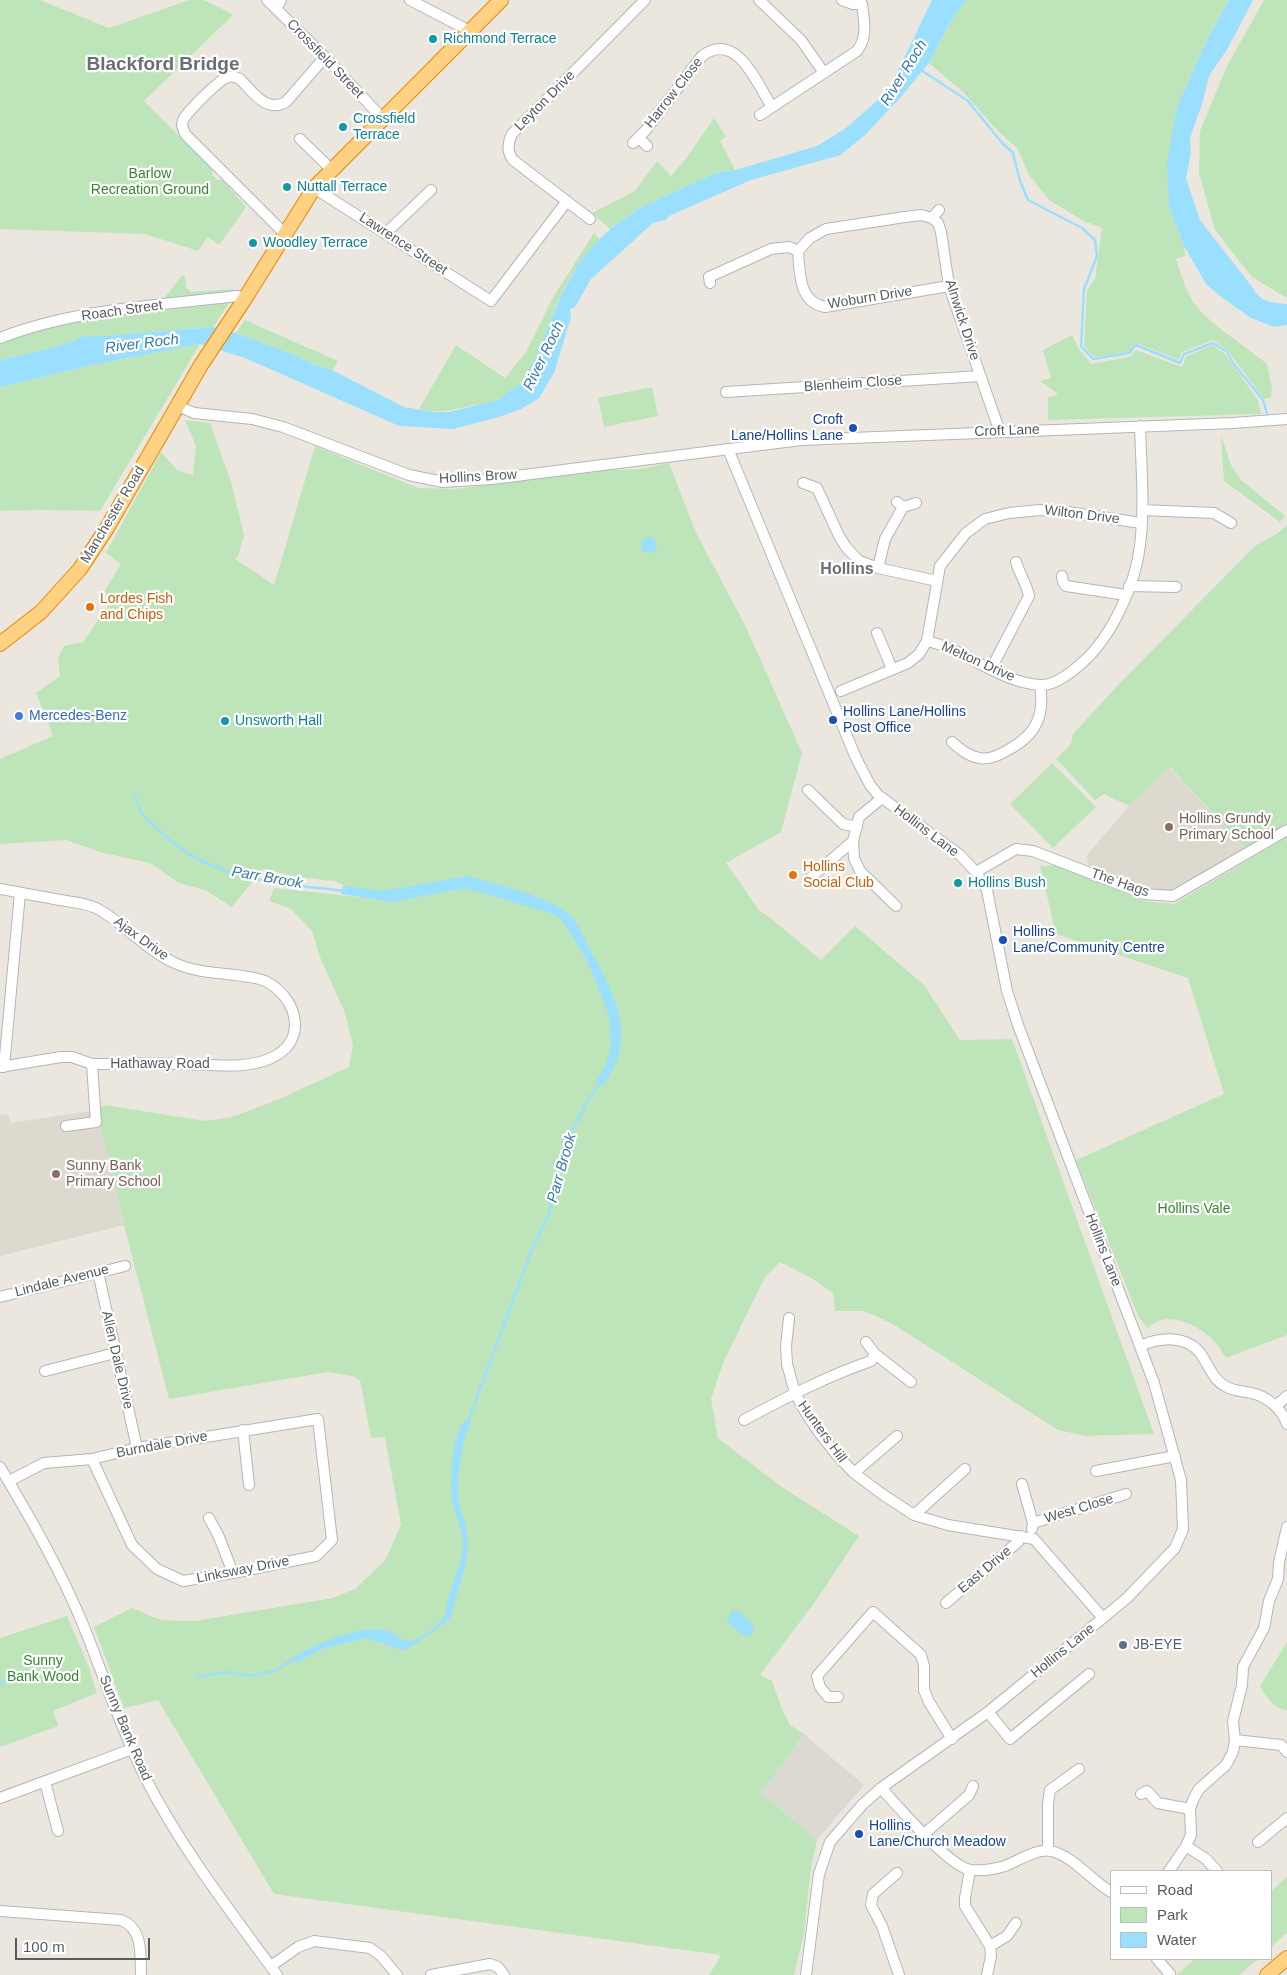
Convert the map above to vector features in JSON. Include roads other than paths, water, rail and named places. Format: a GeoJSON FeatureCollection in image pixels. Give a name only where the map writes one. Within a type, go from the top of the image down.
{"type":"FeatureCollection","features":[{"type":"Feature","properties":{"kind":"highway"},"geometry":{"type":"LineString","coordinates":[[241,306],[314,188],[501,0]]}},
{"type":"Feature","properties":{"kind":"highway","name":"Manchester Road"},"geometry":{"type":"LineString","coordinates":[[0,644],[41,612],[80,569],[107,528],[200,365],[241,306]]}},
{"type":"Feature","properties":{"kind":"highway"},"geometry":{"type":"LineString","coordinates":[[1267,1975],[1287,1958]]}},
{"type":"Feature","properties":{"kind":"street","name":"Crossfield Street"},"geometry":{"type":"LineString","coordinates":[[267,0],[278,5],[383,119]]}},
{"type":"Feature","properties":{"kind":"street"},"geometry":{"type":"LineString","coordinates":[[410,0],[464,28],[468,33]]}},
{"type":"Feature","properties":{"kind":"street","name":"Leyton Drive"},"geometry":{"type":"LineString","coordinates":[[590,219],[513,160],[508,152],[510,138],[645,0]]}},
{"type":"Feature","properties":{"kind":"street"},"geometry":{"type":"LineString","coordinates":[[759,0],[801,40],[824,73]]}},
{"type":"Feature","properties":{"kind":"street"},"geometry":{"type":"LineString","coordinates":[[760,115],[853,55],[860,47],[865,32],[865,2],[853,4],[842,0]]}},
{"type":"Feature","properties":{"kind":"street","name":"Harrow Close"},"geometry":{"type":"LineString","coordinates":[[647,146],[636,140],[702,56],[715,50],[725,49],[739,56],[772,107]]}},
{"type":"Feature","properties":{"kind":"street"},"geometry":{"type":"LineString","coordinates":[[286,234],[185,134],[182,125],[185,116],[220,82],[230,76],[240,79],[264,102],[272,106],[279,106],[286,102],[324,57]]}},
{"type":"Feature","properties":{"kind":"street"},"geometry":{"type":"LineString","coordinates":[[300,139],[332,170]]}},
{"type":"Feature","properties":{"kind":"street","name":"Lawrence Street"},"geometry":{"type":"LineString","coordinates":[[314,188],[491,301],[567,202]]}},
{"type":"Feature","properties":{"kind":"street"},"geometry":{"type":"LineString","coordinates":[[386,233],[431,190]]}},
{"type":"Feature","properties":{"kind":"street","name":"Alnwick Drive"},"geometry":{"type":"LineString","coordinates":[[798,251],[810,238],[826,229],[936,214],[941,232],[949,286],[1000,432]]}},
{"type":"Feature","properties":{"kind":"street"},"geometry":{"type":"LineString","coordinates":[[710,283],[709,277],[771,249],[789,247],[798,251]]}},
{"type":"Feature","properties":{"kind":"street","name":"Woburn Drive"},"geometry":{"type":"LineString","coordinates":[[798,251],[803,291],[807,298],[819,306],[825,307],[949,286]]}},
{"type":"Feature","properties":{"kind":"street","name":"Roach Street"},"geometry":{"type":"LineString","coordinates":[[0,338],[18,331],[63,319],[128,309],[238,296],[241,306]]}},
{"type":"Feature","properties":{"kind":"street","name":"Blenheim Close"},"geometry":{"type":"LineString","coordinates":[[726,392],[980,376]]}},
{"type":"Feature","properties":{"kind":"street","name":"Hollins Brow"},"geometry":{"type":"LineString","coordinates":[[178,406],[194,413],[252,420],[283,427],[409,475],[443,482],[492,479],[728,449]]}},
{"type":"Feature","properties":{"kind":"street","name":"Croft Lane"},"geometry":{"type":"LineString","coordinates":[[728,449],[801,440],[1287,419]]}},
{"type":"Feature","properties":{"kind":"street"},"geometry":{"type":"LineString","coordinates":[[952,742],[969,755],[981,759],[999,755],[1018,744],[1028,737],[1036,724],[1042,697],[1040,685],[1050,684],[1064,676],[1087,658],[1107,634],[1127,591],[1138,556],[1142,523],[1140,426]]}},
{"type":"Feature","properties":{"kind":"street","name":"Hollins Lane"},"geometry":{"type":"LineString","coordinates":[[728,449],[856,758],[870,786],[882,798],[949,846],[976,872],[987,890],[1006,991],[1154,1384],[1181,1480],[1183,1529],[1175,1548],[1127,1598],[988,1712],[881,1788],[862,1805],[830,1842],[818,1874],[806,1975]]}},
{"type":"Feature","properties":{"kind":"street"},"geometry":{"type":"LineString","coordinates":[[804,483],[816,488],[840,536],[853,556],[864,564],[937,581]]}},
{"type":"Feature","properties":{"kind":"street"},"geometry":{"type":"LineString","coordinates":[[878,568],[885,539],[900,505],[916,503]]}},
{"type":"Feature","properties":{"kind":"street","name":"Wilton Drive"},"geometry":{"type":"LineString","coordinates":[[927,641],[940,566],[958,542],[980,522],[996,515],[1036,510],[1061,511],[1142,523]]}},
{"type":"Feature","properties":{"kind":"street"},"geometry":{"type":"LineString","coordinates":[[1142,510],[1214,513],[1231,523]]}},
{"type":"Feature","properties":{"kind":"street"},"geometry":{"type":"LineString","coordinates":[[991,669],[1029,596],[1034,593],[1021,576],[1016,562]]}},
{"type":"Feature","properties":{"kind":"street"},"geometry":{"type":"LineString","coordinates":[[1062,576],[1066,586],[1127,591],[1176,587]]}},
{"type":"Feature","properties":{"kind":"street"},"geometry":{"type":"LineString","coordinates":[[877,633],[892,669]]}},
{"type":"Feature","properties":{"kind":"street","name":"Melton Drive"},"geometry":{"type":"LineString","coordinates":[[841,691],[908,663],[919,654],[927,641],[950,648],[1010,678],[1040,685]]}},
{"type":"Feature","properties":{"kind":"street"},"geometry":{"type":"LineString","coordinates":[[808,790],[843,824],[857,827]]}},
{"type":"Feature","properties":{"kind":"street"},"geometry":{"type":"LineString","coordinates":[[882,798],[860,817],[853,841],[854,858],[860,871],[896,906]]}},
{"type":"Feature","properties":{"kind":"street","name":"The Hags"},"geometry":{"type":"LineString","coordinates":[[976,872],[1016,849],[1033,851],[1144,894],[1173,896],[1287,830]]}},
{"type":"Feature","properties":{"kind":"street"},"geometry":{"type":"LineString","coordinates":[[809,879],[853,841]]}},
{"type":"Feature","properties":{"kind":"street","name":"Ajax Drive"},"geometry":{"type":"LineString","coordinates":[[0,889],[88,905],[105,914],[158,954],[176,964],[195,970],[252,977],[264,981],[276,988],[284,997],[291,1007],[295,1019]]}},
{"type":"Feature","properties":{"kind":"street"},"geometry":{"type":"LineString","coordinates":[[2,1067],[20,893]]}},
{"type":"Feature","properties":{"kind":"street","name":"Hathaway Road"},"geometry":{"type":"LineString","coordinates":[[2,1067],[61,1057],[72,1057],[92,1064],[242,1065],[255,1063],[279,1054],[289,1046],[295,1033],[295,1019]]}},
{"type":"Feature","properties":{"kind":"street"},"geometry":{"type":"LineString","coordinates":[[66,1126],[96,1122],[92,1064]]}},
{"type":"Feature","properties":{"kind":"street","name":"Lindale Avenue"},"geometry":{"type":"LineString","coordinates":[[0,1297],[125,1266]]}},
{"type":"Feature","properties":{"kind":"street","name":"Allen Dale Drive"},"geometry":{"type":"LineString","coordinates":[[98,1272],[137,1448]]}},
{"type":"Feature","properties":{"kind":"street","name":"Hunters Hill"},"geometry":{"type":"LineString","coordinates":[[789,1318],[786,1346],[787,1364],[795,1393],[820,1434],[854,1473],[914,1515],[948,1525],[1025,1537]]}},
{"type":"Feature","properties":{"kind":"street"},"geometry":{"type":"LineString","coordinates":[[1140,1346],[1161,1339],[1176,1339],[1188,1343],[1200,1353],[1212,1374],[1223,1386],[1232,1390],[1260,1396],[1276,1406],[1287,1424]]}},
{"type":"Feature","properties":{"kind":"street"},"geometry":{"type":"LineString","coordinates":[[866,1342],[875,1354],[911,1382]]}},
{"type":"Feature","properties":{"kind":"street"},"geometry":{"type":"LineString","coordinates":[[45,1371],[115,1353]]}},
{"type":"Feature","properties":{"kind":"street"},"geometry":{"type":"LineString","coordinates":[[744,1420],[795,1393],[871,1361],[875,1354]]}},
{"type":"Feature","properties":{"kind":"street"},"geometry":{"type":"LineString","coordinates":[[1276,1406],[1287,1396]]}},
{"type":"Feature","properties":{"kind":"street","name":"Burndale Drive"},"geometry":{"type":"LineString","coordinates":[[9,1481],[44,1463],[92,1459],[137,1448],[318,1418]]}},
{"type":"Feature","properties":{"kind":"street","name":"Linksway Drive"},"geometry":{"type":"LineString","coordinates":[[92,1459],[132,1545],[157,1569],[183,1581],[233,1573],[316,1556],[332,1540],[318,1418]]}},
{"type":"Feature","properties":{"kind":"street"},"geometry":{"type":"LineString","coordinates":[[243,1430],[249,1485]]}},
{"type":"Feature","properties":{"kind":"street"},"geometry":{"type":"LineString","coordinates":[[854,1473],[897,1436]]}},
{"type":"Feature","properties":{"kind":"street"},"geometry":{"type":"LineString","coordinates":[[1096,1471],[1175,1456]]}},
{"type":"Feature","properties":{"kind":"street","name":"Sunny Bank Road"},"geometry":{"type":"LineString","coordinates":[[0,1467],[44,1542],[66,1587],[84,1627],[132,1749],[178,1835],[277,1975]]}},
{"type":"Feature","properties":{"kind":"street"},"geometry":{"type":"LineString","coordinates":[[914,1515],[965,1470]]}},
{"type":"Feature","properties":{"kind":"street"},"geometry":{"type":"LineString","coordinates":[[1022,1484],[1033,1523],[1025,1537],[1037,1542],[1103,1618]]}},
{"type":"Feature","properties":{"kind":"street","name":"West Close"},"geometry":{"type":"LineString","coordinates":[[1033,1523],[1126,1494]]}},
{"type":"Feature","properties":{"kind":"street"},"geometry":{"type":"LineString","coordinates":[[209,1518],[219,1537],[233,1573]]}},
{"type":"Feature","properties":{"kind":"street"},"geometry":{"type":"LineString","coordinates":[[1170,1870],[1191,1835],[1190,1809],[1199,1789],[1226,1765],[1230,1758],[1236,1740],[1233,1721],[1242,1685],[1243,1667],[1264,1628],[1269,1600],[1282,1580],[1279,1562],[1287,1527]]}},
{"type":"Feature","properties":{"kind":"street","name":"East Drive"},"geometry":{"type":"LineString","coordinates":[[946,1602],[1025,1537]]}},
{"type":"Feature","properties":{"kind":"street"},"geometry":{"type":"LineString","coordinates":[[838,1697],[828,1697],[820,1687],[817,1676],[873,1612],[921,1655],[924,1666],[924,1690],[929,1702],[952,1739]]}},
{"type":"Feature","properties":{"kind":"street"},"geometry":{"type":"LineString","coordinates":[[988,1712],[1010,1739],[1089,1674]]}},
{"type":"Feature","properties":{"kind":"street"},"geometry":{"type":"LineString","coordinates":[[1236,1740],[1281,1746],[1287,1752]]}},
{"type":"Feature","properties":{"kind":"street"},"geometry":{"type":"LineString","coordinates":[[0,1798],[132,1749]]}},
{"type":"Feature","properties":{"kind":"street"},"geometry":{"type":"LineString","coordinates":[[1048,1850],[1048,1804],[1050,1790],[1079,1769]]}},
{"type":"Feature","properties":{"kind":"street"},"geometry":{"type":"LineString","coordinates":[[45,1782],[58,1831]]}},
{"type":"Feature","properties":{"kind":"street"},"geometry":{"type":"LineString","coordinates":[[924,1834],[969,1795],[973,1786]]}},
{"type":"Feature","properties":{"kind":"street"},"geometry":{"type":"LineString","coordinates":[[881,1788],[924,1834],[955,1862],[970,1870],[998,1868],[1032,1854],[1048,1850],[1061,1854],[1110,1891]]}},
{"type":"Feature","properties":{"kind":"street"},"geometry":{"type":"LineString","coordinates":[[1141,1794],[1146,1791],[1158,1802],[1190,1809]]}},
{"type":"Feature","properties":{"kind":"street"},"geometry":{"type":"LineString","coordinates":[[1258,1842],[1287,1818]]}},
{"type":"Feature","properties":{"kind":"street"},"geometry":{"type":"LineString","coordinates":[[1186,1846],[1206,1859],[1216,1870]]}},
{"type":"Feature","properties":{"kind":"street"},"geometry":{"type":"LineString","coordinates":[[970,1870],[965,1898],[966,1906],[990,1946],[991,1956],[987,1975]]}},
{"type":"Feature","properties":{"kind":"street"},"geometry":{"type":"LineString","coordinates":[[897,1873],[873,1894],[871,1905],[882,1926],[899,1975]]}},
{"type":"Feature","properties":{"kind":"street"},"geometry":{"type":"LineString","coordinates":[[0,1911],[122,1920],[127,1922],[138,1936],[141,1975]]}},
{"type":"Feature","properties":{"kind":"street"},"geometry":{"type":"LineString","coordinates":[[990,1946],[1007,1936],[1016,1924]]}},
{"type":"Feature","properties":{"kind":"street"},"geometry":{"type":"LineString","coordinates":[[271,1966],[298,1947],[314,1941],[370,1948],[381,1956],[397,1975]]}},
{"type":"Feature","properties":{"kind":"street"},"geometry":{"type":"LineString","coordinates":[[1159,1960],[1170,1974]]}},
{"type":"Feature","properties":{"kind":"street"},"geometry":{"type":"LineString","coordinates":[[431,1975],[490,1964],[498,1967],[504,1975]]}},
{"type":"Feature","properties":{"kind":"water","name":"River Roch"},"geometry":{"type":"Polygon","coordinates":[[[932,0],[966,0],[948,26],[929,63],[900,98],[866,134],[841,155],[751,180],[669,216],[666,220],[653,223],[591,279],[575,307],[570,309],[571,317],[554,373],[539,398],[521,409],[453,429],[399,426],[245,358],[200,344],[93,365],[0,387],[0,360],[56,347],[85,336],[213,327],[236,333],[332,370],[404,407],[433,412],[449,412],[498,400],[523,381],[537,355],[562,293],[579,263],[610,229],[641,207],[716,173],[735,170],[817,146],[846,128],[888,91],[932,0]]]}},
{"type":"Feature","properties":{"kind":"water"},"geometry":{"type":"Polygon","coordinates":[[[1229,0],[1253,0],[1228,48],[1209,76],[1203,101],[1190,138],[1191,152],[1186,179],[1200,220],[1256,293],[1267,301],[1287,304],[1287,325],[1274,327],[1251,318],[1206,284],[1184,246],[1169,206],[1167,164],[1177,107],[1206,42],[1229,0]]]}},
{"type":"Feature","properties":{"kind":"water"},"geometry":{"type":"Polygon","coordinates":[[[646,537],[652,537],[657,542],[655,551],[646,553],[641,548],[641,542],[646,537]]]}},
{"type":"Feature","properties":{"kind":"water"},"geometry":{"type":"Polygon","coordinates":[[[468,876],[544,900],[565,911],[576,922],[614,998],[619,1016],[621,1033],[620,1051],[613,1068],[602,1086],[596,1081],[605,1067],[611,1048],[609,1016],[588,962],[562,920],[550,913],[465,888],[393,902],[341,894],[343,886],[383,891],[468,876]]]}},
{"type":"Feature","properties":{"kind":"water"},"geometry":{"type":"Polygon","coordinates":[[[465,1421],[471,1422],[464,1440],[458,1475],[458,1501],[466,1527],[468,1545],[465,1566],[450,1619],[411,1647],[402,1650],[366,1638],[322,1649],[296,1663],[293,1657],[314,1646],[353,1632],[378,1629],[389,1631],[404,1640],[415,1640],[438,1624],[445,1616],[448,1598],[460,1565],[463,1547],[462,1534],[452,1499],[451,1481],[457,1435],[465,1421]]]}},
{"type":"Feature","properties":{"kind":"water"},"geometry":{"type":"Polygon","coordinates":[[[732,1611],[740,1612],[754,1626],[751,1635],[746,1637],[730,1625],[727,1619],[732,1611]]]}},
{"type":"Feature","properties":{"kind":"waterway","name":"River Roch"},"geometry":{"type":"LineString","coordinates":[[921,70],[968,101],[1002,143],[1013,153],[1020,181],[1028,200],[1082,228],[1095,240],[1097,256],[1084,289],[1081,346],[1093,359],[1129,353],[1136,345],[1180,363],[1184,354],[1213,343],[1227,352],[1233,363],[1263,400],[1267,413]]}},
{"type":"Feature","properties":{"kind":"waterway","name":"Parr Brook"},"geometry":{"type":"LineString","coordinates":[[133,795],[147,820],[180,848],[223,870],[270,882],[345,891]]}},
{"type":"Feature","properties":{"kind":"waterway","name":"Parr Brook"},"geometry":{"type":"LineString","coordinates":[[467,1424],[531,1252],[549,1214],[554,1184],[571,1132],[589,1098],[601,1082]]}},
{"type":"Feature","properties":{"kind":"waterway","name":"Parr Brook"},"geometry":{"type":"LineString","coordinates":[[197,1677],[228,1672],[250,1676],[277,1670],[295,1658]]}},
{"type":"Feature","properties":{"kind":"waterway","name":"Parr Brook"},"geometry":{"type":"LineString","coordinates":[[0,1684],[6,1681]]}},
{"type":"Feature","properties":{"kind":"place","name":"Richmond Terrace"},"geometry":{"type":"Point","coordinates":[433,39]}},
{"type":"Feature","properties":{"kind":"place","name":"Crossfield Terrace"},"geometry":{"type":"Point","coordinates":[343,127]}},
{"type":"Feature","properties":{"kind":"place","name":"Nuttall Terrace"},"geometry":{"type":"Point","coordinates":[287,187]}},
{"type":"Feature","properties":{"kind":"place","name":"Woodley Terrace"},"geometry":{"type":"Point","coordinates":[253,243]}},
{"type":"Feature","properties":{"kind":"place","name":"Croft Lane/Hollins Lane"},"geometry":{"type":"Point","coordinates":[853,428]}},
{"type":"Feature","properties":{"kind":"place","name":"Lordes Fish and Chips"},"geometry":{"type":"Point","coordinates":[90,607]}},
{"type":"Feature","properties":{"kind":"place","name":"Mercedes-Benz"},"geometry":{"type":"Point","coordinates":[19,716]}},
{"type":"Feature","properties":{"kind":"place","name":"Hollins Lane/Hollins Post Office"},"geometry":{"type":"Point","coordinates":[833,720]}},
{"type":"Feature","properties":{"kind":"place","name":"Unsworth Hall"},"geometry":{"type":"Point","coordinates":[225,721]}},
{"type":"Feature","properties":{"kind":"place","name":"Hollins Grundy Primary School"},"geometry":{"type":"Point","coordinates":[1169,827]}},
{"type":"Feature","properties":{"kind":"place","name":"Hollins Social Club"},"geometry":{"type":"Point","coordinates":[793,875]}},
{"type":"Feature","properties":{"kind":"place","name":"Hollins Bush"},"geometry":{"type":"Point","coordinates":[958,883]}},
{"type":"Feature","properties":{"kind":"place","name":"Hollins Lane/Community Centre"},"geometry":{"type":"Point","coordinates":[1003,940]}},
{"type":"Feature","properties":{"kind":"place","name":"Sunny Bank Primary School"},"geometry":{"type":"Point","coordinates":[56,1174]}},
{"type":"Feature","properties":{"kind":"place","name":"JB-EYE"},"geometry":{"type":"Point","coordinates":[1123,1645]}},
{"type":"Feature","properties":{"kind":"place","name":"Hollins Lane/Church Meadow"},"geometry":{"type":"Point","coordinates":[859,1834]}},
{"type":"Feature","properties":{"kind":"district","name":"Blackford Bridge"},"geometry":{"type":"Point","coordinates":[163,65]}},
{"type":"Feature","properties":{"kind":"district","name":"Hollins"},"geometry":{"type":"Point","coordinates":[847,570]}},
{"type":"Feature","properties":{"kind":"park label","name":"Barlow Recreation Ground"},"geometry":{"type":"Point","coordinates":[150,182]}},
{"type":"Feature","properties":{"kind":"park label","name":"Hollins Vale"},"geometry":{"type":"Point","coordinates":[1194,1209]}},
{"type":"Feature","properties":{"kind":"park label","name":"Sunny Bank Wood"},"geometry":{"type":"Point","coordinates":[43,1669]}}]}
